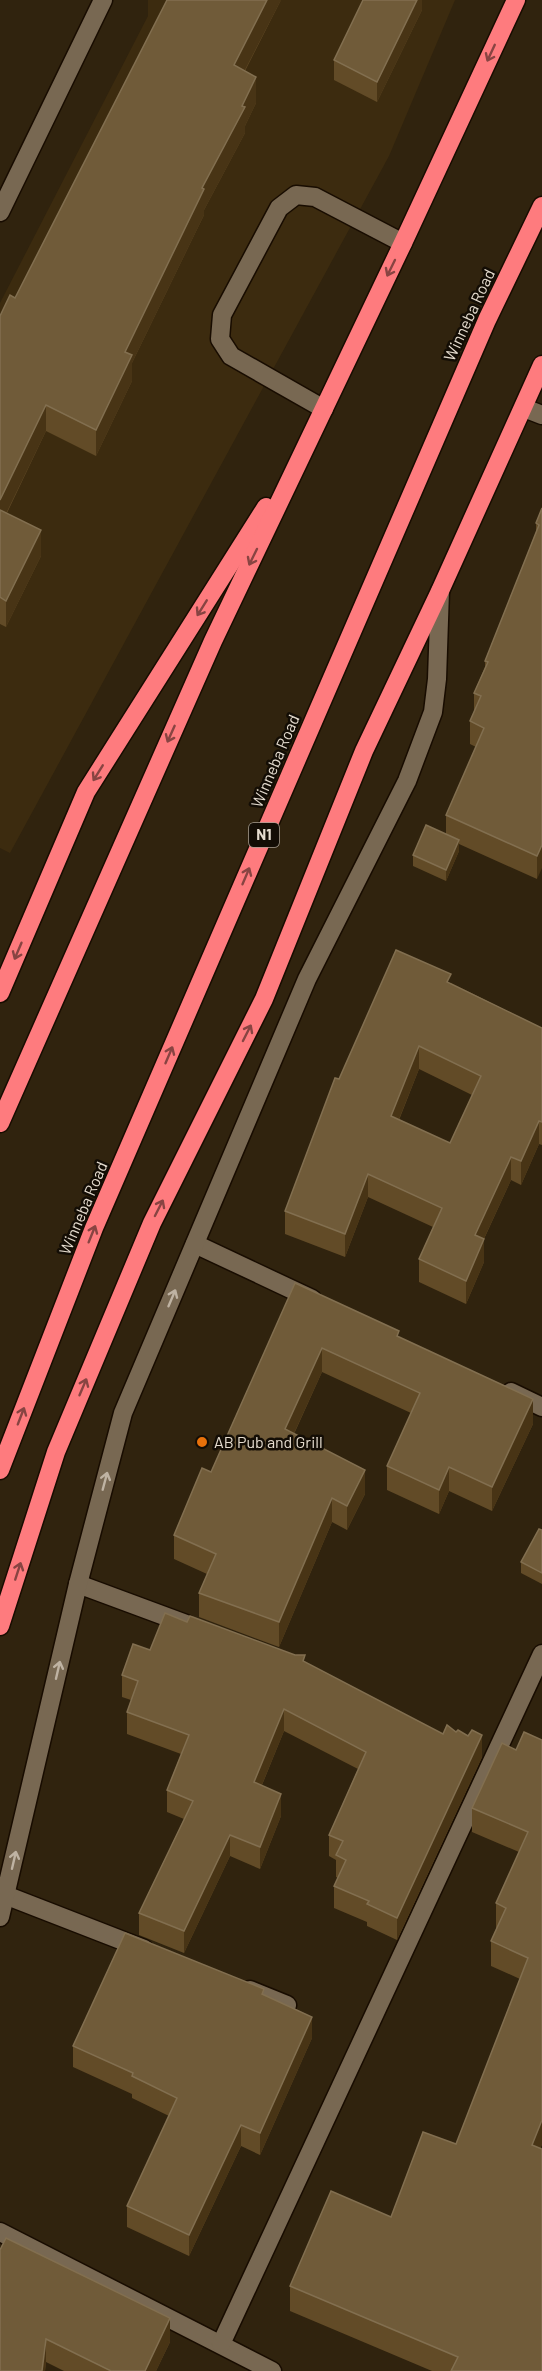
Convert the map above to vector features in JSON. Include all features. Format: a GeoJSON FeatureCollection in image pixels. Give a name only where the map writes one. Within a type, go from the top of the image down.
{"type":"FeatureCollection","features":[{"type":"Feature","properties":{"kind":"highway"},"geometry":{"type":"LineString","coordinates":[[0,1123],[213,641],[516,0]]}},
{"type":"Feature","properties":{"kind":"highway","name":"Winneba Road"},"geometry":{"type":"LineString","coordinates":[[0,1470],[94,1228],[482,331],[542,206]]}},
{"type":"Feature","properties":{"kind":"highway"},"geometry":{"type":"LineString","coordinates":[[0,1626],[56,1452],[152,1223],[264,999],[364,751],[440,591],[542,365]]}},
{"type":"Feature","properties":{"kind":"highway"},"geometry":{"type":"LineString","coordinates":[[0,993],[86,792],[312,435]]}},
{"type":"Feature","properties":{"kind":"street"},"geometry":{"type":"LineString","coordinates":[[0,212],[75,62],[103,0]]}},
{"type":"Feature","properties":{"kind":"street"},"geometry":{"type":"LineString","coordinates":[[324,409],[231,356],[220,339],[222,315],[279,208],[296,195],[315,197],[403,243]]}},
{"type":"Feature","properties":{"kind":"street"},"geometry":{"type":"LineString","coordinates":[[524,408],[542,415]]}},
{"type":"Feature","properties":{"kind":"street"},"geometry":{"type":"LineString","coordinates":[[0,1917],[78,1584],[123,1413],[308,979],[407,781],[434,711],[440,591]]}},
{"type":"Feature","properties":{"kind":"street"},"geometry":{"type":"LineString","coordinates":[[195,1244],[325,1305]]}},
{"type":"Feature","properties":{"kind":"street"},"geometry":{"type":"LineString","coordinates":[[499,1386],[542,1407]]}},
{"type":"Feature","properties":{"kind":"street"},"geometry":{"type":"LineString","coordinates":[[78,1584],[200,1629]]}},
{"type":"Feature","properties":{"kind":"street"},"geometry":{"type":"LineString","coordinates":[[221,2344],[542,1654]]}},
{"type":"Feature","properties":{"kind":"street"},"geometry":{"type":"LineString","coordinates":[[5,1895],[157,1954]]}},
{"type":"Feature","properties":{"kind":"street"},"geometry":{"type":"LineString","coordinates":[[233,1984],[287,2005]]}},
{"type":"Feature","properties":{"kind":"street"},"geometry":{"type":"LineString","coordinates":[[0,2232],[272,2371]]}},
{"type":"Feature","properties":{"kind":"shaded area"},"geometry":{"type":"Polygon","coordinates":[[[148,0],[455,0],[389,156],[10,853],[0,848],[0,303],[148,16],[148,0]]]}},
{"type":"Feature","properties":{"kind":"building"},"geometry":{"type":"Polygon","coordinates":[[[167,0],[267,0],[234,65],[256,77],[242,106],[245,107],[202,188],[204,189],[125,352],[132,355],[96,430],[46,405],[0,500],[0,316],[10,295],[15,298],[167,0]]]}},
{"type":"Feature","properties":{"kind":"building"},"geometry":{"type":"Polygon","coordinates":[[[363,0],[417,0],[377,82],[334,60],[363,0]]]}},
{"type":"Feature","properties":{"kind":"building"},"geometry":{"type":"Polygon","coordinates":[[[542,508],[542,845],[537,856],[446,815],[484,728],[470,721],[481,696],[474,693],[488,662],[485,661],[539,525],[536,523],[542,508]]]}},
{"type":"Feature","properties":{"kind":"building"},"geometry":{"type":"Polygon","coordinates":[[[0,510],[41,530],[6,601],[0,597],[0,510]]]}},
{"type":"Feature","properties":{"kind":"building"},"geometry":{"type":"Polygon","coordinates":[[[426,825],[459,840],[446,870],[413,855],[426,825]]]}},
{"type":"Feature","properties":{"kind":"building"},"geometry":{"type":"Polygon","coordinates":[[[396,950],[451,974],[447,982],[542,1028],[542,1122],[539,1121],[521,1161],[511,1157],[475,1235],[484,1239],[466,1281],[419,1259],[442,1208],[368,1174],[345,1234],[285,1211],[335,1078],[339,1079],[396,950]],[[419,1046],[391,1116],[450,1143],[481,1076],[419,1046]]]}},
{"type":"Feature","properties":{"kind":"building"},"geometry":{"type":"Polygon","coordinates":[[[295,1283],[399,1331],[397,1336],[533,1399],[492,1487],[449,1467],[439,1490],[387,1466],[420,1393],[322,1348],[285,1429],[365,1470],[347,1506],[332,1498],[279,1622],[199,1593],[216,1554],[174,1535],[202,1468],[211,1472],[295,1283]]]}},
{"type":"Feature","properties":{"kind":"building"},"geometry":{"type":"Polygon","coordinates":[[[539,1529],[542,1530],[542,1573],[521,1562],[539,1529]]]}},
{"type":"Feature","properties":{"kind":"building"},"geometry":{"type":"Polygon","coordinates":[[[165,1613],[187,1622],[190,1616],[295,1655],[305,1655],[303,1661],[443,1734],[447,1725],[456,1732],[458,1730],[468,1736],[472,1730],[482,1735],[397,1918],[367,1904],[369,1901],[334,1886],[346,1860],[336,1855],[343,1841],[329,1835],[366,1752],[284,1709],[254,1782],[281,1794],[260,1847],[230,1835],[184,1931],[139,1913],[193,1801],[167,1790],[189,1735],[127,1712],[138,1681],[122,1675],[133,1644],[150,1650],[165,1613]]]}},
{"type":"Feature","properties":{"kind":"building"},"geometry":{"type":"Polygon","coordinates":[[[524,1732],[542,1740],[542,2120],[532,2145],[542,2149],[542,2371],[451,2371],[458,2357],[290,2286],[331,2191],[391,2217],[423,2132],[456,2144],[528,1958],[491,1941],[506,1908],[496,1903],[528,1832],[472,1808],[502,1743],[516,1750],[524,1732]]]}},
{"type":"Feature","properties":{"kind":"building"},"geometry":{"type":"Polygon","coordinates":[[[125,1933],[264,1989],[262,1994],[312,2017],[260,2133],[241,2125],[189,2235],[127,2206],[177,2098],[132,2076],[133,2073],[73,2046],[125,1933]]]}},
{"type":"Feature","properties":{"kind":"building"},"geometry":{"type":"Polygon","coordinates":[[[6,2238],[170,2318],[145,2371],[111,2371],[46,2339],[42,2371],[0,2371],[0,2250],[6,2238]]]}},
{"type":"Feature","properties":{"kind":"place","name":"AB Pub and Grill"},"geometry":{"type":"Point","coordinates":[202,1442]}}]}
